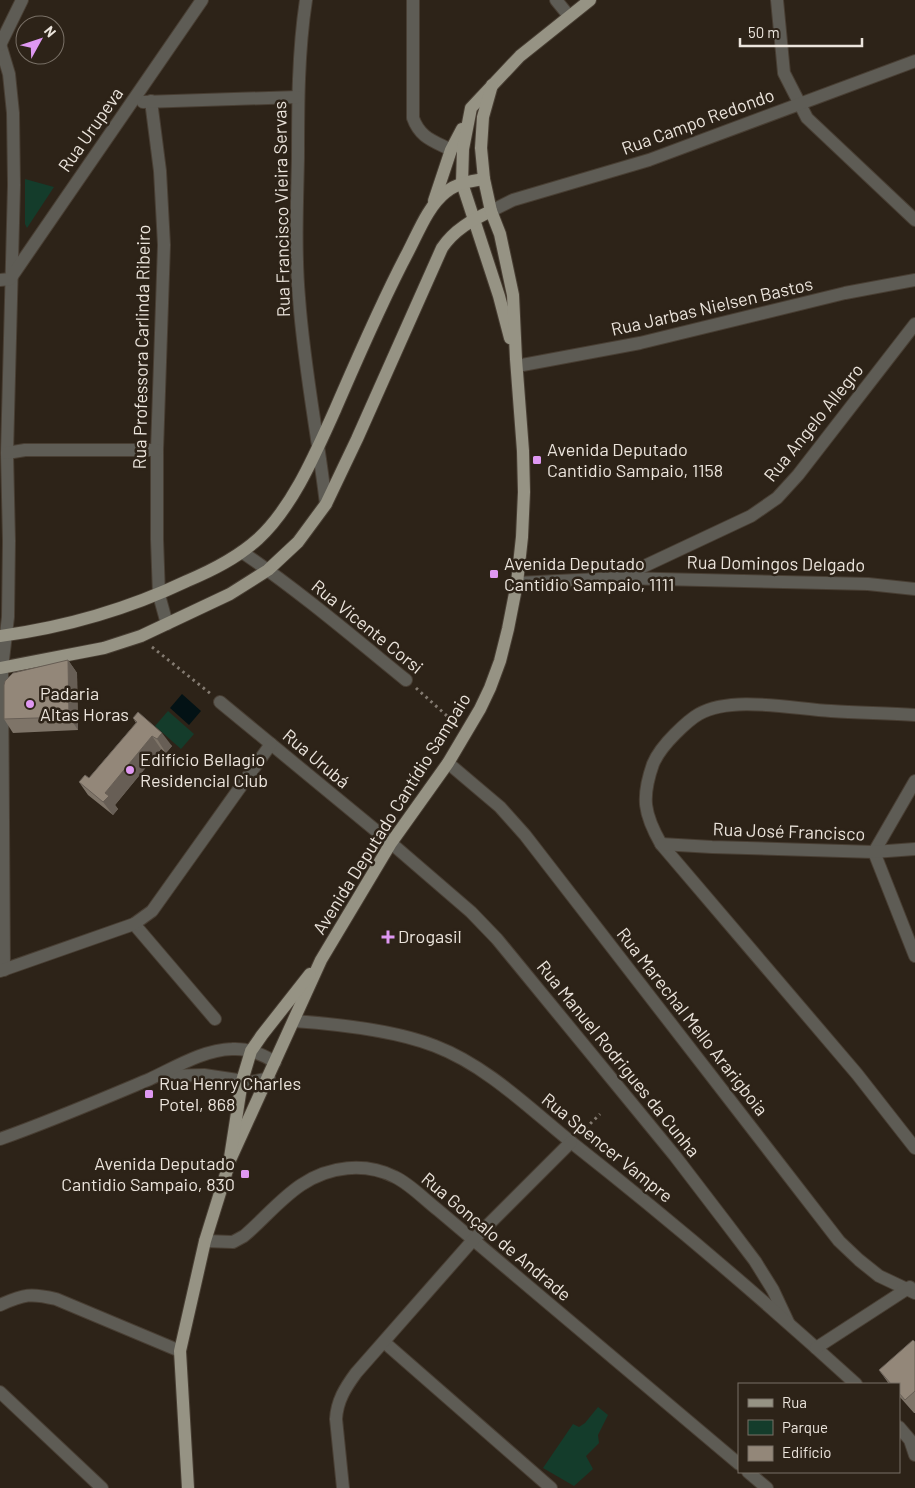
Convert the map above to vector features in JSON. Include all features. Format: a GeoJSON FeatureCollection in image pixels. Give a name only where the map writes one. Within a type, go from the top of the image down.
{"type":"FeatureCollection","features":[{"type":"Feature","properties":{"kind":"main road","name":"Avenida Deputado Cantídio Sampaio"},"geometry":{"type":"LineString","coordinates":[[516,363],[499,296],[462,183],[463,149],[471,108],[520,56],[590,0]]}},
{"type":"Feature","properties":{"kind":"main road","name":"Avenida Deputado Cantídio Sampaio"},"geometry":{"type":"LineString","coordinates":[[188,1488],[180,1351],[205,1241],[230,1160],[269,1078],[321,960],[390,843],[467,734],[490,688],[500,661],[517,583],[524,492],[523,442],[516,363],[513,295],[500,234],[484,179],[482,135],[484,117],[492,85]]}},
{"type":"Feature","properties":{"kind":"main road"},"geometry":{"type":"LineString","coordinates":[[3,636],[58,627],[99,617],[159,595],[218,567],[242,552],[273,524],[288,502],[319,446],[394,280],[430,210],[451,150],[471,108]]}},
{"type":"Feature","properties":{"kind":"main road"},"geometry":{"type":"LineString","coordinates":[[430,210],[444,193],[462,183],[484,179]]}},
{"type":"Feature","properties":{"kind":"main road"},"geometry":{"type":"LineString","coordinates":[[1,668],[104,648],[141,636],[230,594],[268,570],[298,542],[326,504],[442,248],[449,238],[473,219],[492,211]]}},
{"type":"Feature","properties":{"kind":"main road","name":"Avenida Deputado Cantídio Sampaio"},"geometry":{"type":"LineString","coordinates":[[230,1160],[242,1081],[251,1051],[321,960]]}},
{"type":"Feature","properties":{"kind":"street"},"geometry":{"type":"LineString","coordinates":[[22,0],[0,44],[8,74],[13,113],[14,185],[5,280],[9,550],[8,616],[3,636],[1,668],[2,970],[134,924],[152,911],[271,744]]}},
{"type":"Feature","properties":{"kind":"street","name":"Rua Urupeva"},"geometry":{"type":"LineString","coordinates":[[5,280],[202,0]]}},
{"type":"Feature","properties":{"kind":"street","name":"Rua Francisco Vieira Servas"},"geometry":{"type":"LineString","coordinates":[[306,0],[303,18],[298,97],[296,217],[299,299],[308,388],[319,446],[326,504]]}},
{"type":"Feature","properties":{"kind":"street"},"geometry":{"type":"LineString","coordinates":[[413,0],[413,118],[417,128],[424,136],[451,150]]}},
{"type":"Feature","properties":{"kind":"street"},"geometry":{"type":"LineString","coordinates":[[556,0],[569,16]]}},
{"type":"Feature","properties":{"kind":"street"},"geometry":{"type":"LineString","coordinates":[[777,0],[784,73],[807,118],[915,220]]}},
{"type":"Feature","properties":{"kind":"street","name":"Rua Campo Redondo"},"geometry":{"type":"LineString","coordinates":[[492,211],[513,200],[648,160],[915,60]]}},
{"type":"Feature","properties":{"kind":"street"},"geometry":{"type":"LineString","coordinates":[[132,102],[298,97]]}},
{"type":"Feature","properties":{"kind":"street","name":"Rua Professora Carlinda Ribeiro"},"geometry":{"type":"LineString","coordinates":[[151,101],[160,171],[164,245],[157,450],[159,595],[166,624]]}},
{"type":"Feature","properties":{"kind":"street","name":"Rua Jarbas Nielsen Bastos"},"geometry":{"type":"LineString","coordinates":[[516,363],[640,343],[845,293],[915,280]]}},
{"type":"Feature","properties":{"kind":"street","name":"Rua Angelo Allegro"},"geometry":{"type":"LineString","coordinates":[[619,578],[751,516],[777,498],[798,475],[915,324]]}},
{"type":"Feature","properties":{"kind":"street"},"geometry":{"type":"LineString","coordinates":[[7,453],[25,450],[157,450]]}},
{"type":"Feature","properties":{"kind":"street","name":"Rua Vicente Corsi"},"geometry":{"type":"LineString","coordinates":[[242,552],[268,570],[406,680]]}},
{"type":"Feature","properties":{"kind":"street","name":"Rua Domingos Delgado"},"geometry":{"type":"LineString","coordinates":[[517,583],[619,578],[868,584],[915,589]]}},
{"type":"Feature","properties":{"kind":"street","name":"Rua Urubá"},"geometry":{"type":"LineString","coordinates":[[220,702],[390,843]]}},
{"type":"Feature","properties":{"kind":"street"},"geometry":{"type":"LineString","coordinates":[[915,714],[831,711],[752,704],[720,707],[699,714],[683,726],[666,743],[656,758],[649,777],[646,796],[646,810],[651,827],[661,844],[833,1045],[915,1148]]}},
{"type":"Feature","properties":{"kind":"street","name":"Rua Marechal Mello Ararigboia"},"geometry":{"type":"LineString","coordinates":[[448,763],[500,807],[526,835],[839,1241],[879,1276],[912,1289]]}},
{"type":"Feature","properties":{"kind":"street"},"geometry":{"type":"LineString","coordinates":[[915,781],[874,852],[915,956]]}},
{"type":"Feature","properties":{"kind":"street","name":"Rua Manuel Rodrigues da Cunha"},"geometry":{"type":"LineString","coordinates":[[390,843],[471,912],[498,939],[529,976],[675,1156],[755,1261],[773,1290],[788,1322]]}},
{"type":"Feature","properties":{"kind":"street","name":"Rua José Francisco"},"geometry":{"type":"LineString","coordinates":[[661,844],[874,852],[915,849]]}},
{"type":"Feature","properties":{"kind":"street"},"geometry":{"type":"LineString","coordinates":[[134,924],[215,1019]]}},
{"type":"Feature","properties":{"kind":"street","name":"Rua Spencer Vampre"},"geometry":{"type":"LineString","coordinates":[[294,1021],[318,1022],[382,1033],[435,1046],[464,1060],[494,1080],[632,1190],[788,1322],[855,1383]]}},
{"type":"Feature","properties":{"kind":"street"},"geometry":{"type":"LineString","coordinates":[[0,1139],[51,1121],[157,1076],[189,1060],[215,1051],[233,1048],[251,1051],[266,1056],[275,1062]]}},
{"type":"Feature","properties":{"kind":"street"},"geometry":{"type":"LineString","coordinates":[[157,1076],[204,1075],[251,1082],[269,1078]]}},
{"type":"Feature","properties":{"kind":"street"},"geometry":{"type":"LineString","coordinates":[[342,1488],[336,1419],[342,1393],[473,1240],[572,1142]]}},
{"type":"Feature","properties":{"kind":"street","name":"Rua Gonçalo de Andrade"},"geometry":{"type":"LineString","coordinates":[[205,1241],[233,1242],[244,1236],[301,1185],[344,1167],[369,1168],[396,1177],[738,1463]]}},
{"type":"Feature","properties":{"kind":"street"},"geometry":{"type":"LineString","coordinates":[[816,1348],[912,1289]]}},
{"type":"Feature","properties":{"kind":"street"},"geometry":{"type":"LineString","coordinates":[[0,1305],[16,1298],[36,1294],[56,1299],[180,1351]]}},
{"type":"Feature","properties":{"kind":"street"},"geometry":{"type":"LineString","coordinates":[[384,1342],[551,1488]]}},
{"type":"Feature","properties":{"kind":"street"},"geometry":{"type":"LineString","coordinates":[[0,1392],[102,1488]]}},
{"type":"Feature","properties":{"kind":"street"},"geometry":{"type":"LineString","coordinates":[[900,1428],[910,1440],[915,1456]]}},
{"type":"Feature","properties":{"kind":"street"},"geometry":{"type":"LineString","coordinates":[[749,1473],[767,1488]]}},
{"type":"Feature","properties":{"kind":"path"},"geometry":{"type":"LineString","coordinates":[[141,636],[155,650],[220,702]]}},
{"type":"Feature","properties":{"kind":"path","name":"Rua Vicente Corsi"},"geometry":{"type":"LineString","coordinates":[[406,680],[467,734]]}},
{"type":"Feature","properties":{"kind":"path"},"geometry":{"type":"LineString","coordinates":[[572,1142],[600,1114]]}},
{"type":"Feature","properties":{"kind":"green space"},"geometry":{"type":"Polygon","coordinates":[[[25,179],[54,187],[27,228],[25,224],[25,179]]]}},
{"type":"Feature","properties":{"kind":"green space"},"geometry":{"type":"Polygon","coordinates":[[[168,711],[194,734],[181,749],[155,726],[168,711]]]}},
{"type":"Feature","properties":{"kind":"green space"},"geometry":{"type":"Polygon","coordinates":[[[598,1407],[608,1415],[598,1435],[599,1443],[586,1456],[593,1469],[574,1486],[543,1468],[573,1424],[579,1427],[585,1423],[598,1407]]]}},
{"type":"Feature","properties":{"kind":"shaded area"},"geometry":{"type":"Polygon","coordinates":[[[182,694],[201,711],[189,725],[170,708],[182,694]]]}},
{"type":"Feature","properties":{"kind":"building"},"geometry":{"type":"Polygon","coordinates":[[[68,660],[69,717],[4,719],[4,685],[5,681],[13,673],[68,660]]]}},
{"type":"Feature","properties":{"kind":"building"},"geometry":{"type":"Polygon","coordinates":[[[138,712],[162,733],[157,739],[152,736],[105,793],[109,796],[103,802],[79,782],[85,775],[89,778],[137,722],[133,718],[138,712]]]}},
{"type":"Feature","properties":{"kind":"building"},"geometry":{"type":"Polygon","coordinates":[[[913,1340],[915,1342],[915,1391],[905,1400],[900,1394],[900,1383],[890,1383],[879,1370],[913,1340]]]}},
{"type":"Feature","properties":{"kind":"place","name":"Avenida Deputado Cantidio Sampaio, 1158"},"geometry":{"type":"Point","coordinates":[537,460]}},
{"type":"Feature","properties":{"kind":"place","name":"Avenida Deputado Cantidio Sampaio, 1111"},"geometry":{"type":"Point","coordinates":[494,574]}},
{"type":"Feature","properties":{"kind":"place","name":"Padaria Altas Horas"},"geometry":{"type":"Point","coordinates":[30,704]}},
{"type":"Feature","properties":{"kind":"place","name":"Edifício Bellagio Residencial Club"},"geometry":{"type":"Point","coordinates":[130,770]}},
{"type":"Feature","properties":{"kind":"place","name":"Drogasil"},"geometry":{"type":"Point","coordinates":[388,937]}},
{"type":"Feature","properties":{"kind":"place","name":"Rua Henry Charles Potel, 868"},"geometry":{"type":"Point","coordinates":[149,1094]}},
{"type":"Feature","properties":{"kind":"place","name":"Avenida Deputado Cantidio Sampaio, 830"},"geometry":{"type":"Point","coordinates":[245,1174]}}]}
